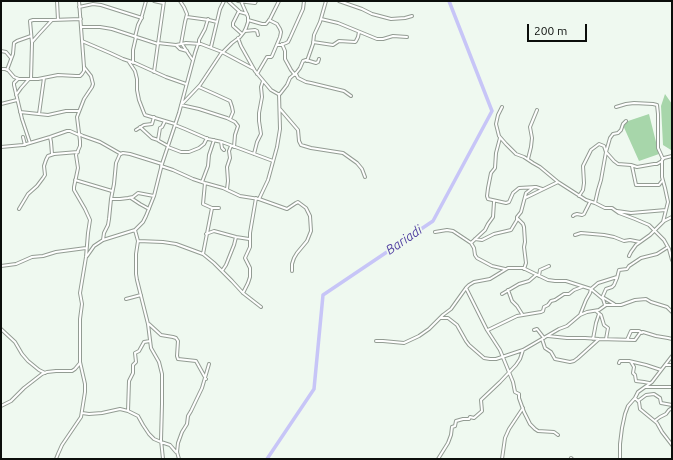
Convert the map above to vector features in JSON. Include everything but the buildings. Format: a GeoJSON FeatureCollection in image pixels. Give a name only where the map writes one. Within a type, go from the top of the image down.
{"type":"FeatureCollection","features":[{"type":"Feature","properties":{"kind":"street"},"geometry":{"type":"LineString","coordinates":[[57,1],[58,20]]}},
{"type":"Feature","properties":{"kind":"street"},"geometry":{"type":"LineString","coordinates":[[1,69],[7,70],[18,79],[80,76],[83,73],[84,67],[79,1]]}},
{"type":"Feature","properties":{"kind":"street"},"geometry":{"type":"LineString","coordinates":[[133,62],[133,50],[138,25],[142,18],[146,1]]}},
{"type":"Feature","properties":{"kind":"street"},"geometry":{"type":"LineString","coordinates":[[154,1],[164,2],[154,72]]}},
{"type":"Feature","properties":{"kind":"street"},"geometry":{"type":"LineString","coordinates":[[180,1],[187,12],[182,44],[193,60]]}},
{"type":"Feature","properties":{"kind":"street"},"geometry":{"type":"LineString","coordinates":[[211,47],[223,1]]}},
{"type":"Feature","properties":{"kind":"street"},"geometry":{"type":"LineString","coordinates":[[228,1],[239,12],[247,14]]}},
{"type":"Feature","properties":{"kind":"street"},"geometry":{"type":"LineString","coordinates":[[240,1],[255,3],[256,1]]}},
{"type":"Feature","properties":{"kind":"street"},"geometry":{"type":"LineString","coordinates":[[181,104],[199,87],[222,52],[245,31],[248,20],[247,14],[240,1]]}},
{"type":"Feature","properties":{"kind":"street"},"geometry":{"type":"LineString","coordinates":[[248,20],[266,24],[279,1]]}},
{"type":"Feature","properties":{"kind":"street"},"geometry":{"type":"LineString","coordinates":[[277,44],[288,42],[303,9],[304,1]]}},
{"type":"Feature","properties":{"kind":"street"},"geometry":{"type":"LineString","coordinates":[[307,60],[313,46],[314,35],[321,20],[326,1]]}},
{"type":"Feature","properties":{"kind":"street"},"geometry":{"type":"LineString","coordinates":[[339,1],[391,19],[412,16]]}},
{"type":"Feature","properties":{"kind":"street"},"geometry":{"type":"LineString","coordinates":[[79,7],[93,4],[101,5],[142,18]]}},
{"type":"Feature","properties":{"kind":"street"},"geometry":{"type":"LineString","coordinates":[[239,12],[233,26],[242,34]]}},
{"type":"Feature","properties":{"kind":"street"},"geometry":{"type":"LineString","coordinates":[[187,17],[217,22]]}},
{"type":"Feature","properties":{"kind":"street"},"geometry":{"type":"LineString","coordinates":[[16,95],[30,79],[32,43],[30,25],[31,20],[81,19]]}},
{"type":"Feature","properties":{"kind":"street"},"geometry":{"type":"LineString","coordinates":[[32,43],[52,20]]}},
{"type":"Feature","properties":{"kind":"street"},"geometry":{"type":"LineString","coordinates":[[86,257],[94,246],[102,240],[134,230],[143,222],[154,196],[199,40],[205,30],[208,20]]}},
{"type":"Feature","properties":{"kind":"street"},"geometry":{"type":"LineString","coordinates":[[257,74],[267,58],[272,57],[280,37],[280,29],[276,24],[269,20]]}},
{"type":"Feature","properties":{"kind":"street"},"geometry":{"type":"LineString","coordinates":[[321,20],[338,23],[371,37],[380,39],[386,39],[393,36],[407,37]]}},
{"type":"Feature","properties":{"kind":"street"},"geometry":{"type":"LineString","coordinates":[[82,27],[112,29],[158,43],[176,45],[199,44],[211,47],[254,69]]}},
{"type":"Feature","properties":{"kind":"street"},"geometry":{"type":"LineString","coordinates":[[245,31],[255,30],[257,31],[258,35]]}},
{"type":"Feature","properties":{"kind":"street"},"geometry":{"type":"LineString","coordinates":[[313,42],[333,45],[339,42],[355,42],[359,31]]}},
{"type":"Feature","properties":{"kind":"street"},"geometry":{"type":"LineString","coordinates":[[7,70],[14,43],[31,36]]}},
{"type":"Feature","properties":{"kind":"street"},"geometry":{"type":"LineString","coordinates":[[238,38],[257,74],[271,90],[279,94]]}},
{"type":"Feature","properties":{"kind":"street"},"geometry":{"type":"LineString","coordinates":[[82,41],[166,77],[187,84]]}},
{"type":"Feature","properties":{"kind":"street"},"geometry":{"type":"LineString","coordinates":[[282,44],[285,51],[285,58],[298,78],[306,82],[344,91],[351,96]]}},
{"type":"Feature","properties":{"kind":"street"},"geometry":{"type":"LineString","coordinates":[[176,45],[180,49],[187,51]]}},
{"type":"Feature","properties":{"kind":"street"},"geometry":{"type":"LineString","coordinates":[[1,51],[6,52],[11,58]]}},
{"type":"Feature","properties":{"kind":"street"},"geometry":{"type":"LineString","coordinates":[[243,292],[250,277],[250,268],[245,258],[250,247],[249,239],[257,198],[268,180],[280,133],[279,94],[284,89],[290,78],[295,75],[300,68],[302,61],[307,60],[316,63],[319,59]]}},
{"type":"Feature","properties":{"kind":"street"},"geometry":{"type":"LineString","coordinates":[[128,61],[135,71],[139,100],[145,115],[273,161]]}},
{"type":"Feature","properties":{"kind":"street"},"geometry":{"type":"LineString","coordinates":[[56,459],[62,445],[79,420],[82,413],[85,396],[80,362],[80,319],[82,304],[80,293],[90,220],[74,190],[74,184],[78,172],[76,157],[80,146],[77,117],[84,99],[93,84],[91,76],[84,67]]}},
{"type":"Feature","properties":{"kind":"street"},"geometry":{"type":"LineString","coordinates":[[39,114],[44,78]]}},
{"type":"Feature","properties":{"kind":"street"},"geometry":{"type":"LineString","coordinates":[[18,79],[14,85],[20,112],[30,143]]}},
{"type":"Feature","properties":{"kind":"street"},"geometry":{"type":"LineString","coordinates":[[254,154],[261,134],[259,113],[262,97],[261,87],[263,81]]}},
{"type":"Feature","properties":{"kind":"street"},"geometry":{"type":"LineString","coordinates":[[199,87],[230,100],[233,112],[230,119]]}},
{"type":"Feature","properties":{"kind":"street"},"geometry":{"type":"LineString","coordinates":[[1,104],[17,100]]}},
{"type":"Feature","properties":{"kind":"street"},"geometry":{"type":"LineString","coordinates":[[616,107],[634,103],[657,105],[658,148],[663,160],[662,180],[667,198],[663,222]]}},
{"type":"Feature","properties":{"kind":"street"},"geometry":{"type":"LineString","coordinates":[[181,104],[230,119],[235,122],[238,126],[235,135],[234,147]]}},
{"type":"Feature","properties":{"kind":"street"},"geometry":{"type":"LineString","coordinates":[[502,107],[496,124],[503,142],[516,154],[528,159],[558,182],[586,200],[604,208],[612,208],[619,213],[642,221],[661,237],[668,248],[672,260]]}},
{"type":"Feature","properties":{"kind":"street"},"geometry":{"type":"LineString","coordinates":[[280,109],[298,130],[301,145],[343,153],[362,168],[365,177]]}},
{"type":"Feature","properties":{"kind":"street"},"geometry":{"type":"LineString","coordinates":[[528,159],[532,138],[530,127],[537,110]]}},
{"type":"Feature","properties":{"kind":"street"},"geometry":{"type":"LineString","coordinates":[[20,112],[51,114],[66,111],[79,111]]}},
{"type":"Feature","properties":{"kind":"street"},"geometry":{"type":"LineString","coordinates":[[136,130],[144,125],[152,124],[154,117]]}},
{"type":"Feature","properties":{"kind":"street"},"geometry":{"type":"LineString","coordinates":[[158,140],[160,128],[165,121]]}},
{"type":"Feature","properties":{"kind":"street"},"geometry":{"type":"LineString","coordinates":[[595,203],[606,152],[612,135],[621,130],[626,121]]}},
{"type":"Feature","properties":{"kind":"street"},"geometry":{"type":"LineString","coordinates":[[140,127],[152,138],[181,152],[189,152],[199,148],[204,144],[207,138]]}},
{"type":"Feature","properties":{"kind":"street"},"geometry":{"type":"LineString","coordinates":[[1,147],[25,145],[70,130],[79,135],[100,142],[121,154],[130,154],[162,165],[202,182],[227,189],[240,196],[257,198],[287,209],[298,202],[309,212],[311,228],[309,238],[294,258],[292,271]]}},
{"type":"Feature","properties":{"kind":"street"},"geometry":{"type":"LineString","coordinates":[[23,137],[25,145]]}},
{"type":"Feature","properties":{"kind":"street"},"geometry":{"type":"LineString","coordinates":[[50,137],[52,154]]}},
{"type":"Feature","properties":{"kind":"street"},"geometry":{"type":"LineString","coordinates":[[500,137],[496,150],[495,168],[491,173],[487,196],[488,199],[508,203],[513,193],[518,188],[536,187],[542,189]]}},
{"type":"Feature","properties":{"kind":"street"},"geometry":{"type":"LineString","coordinates":[[202,182],[208,166],[209,155],[214,140]]}},
{"type":"Feature","properties":{"kind":"street"},"geometry":{"type":"LineString","coordinates":[[221,142],[224,150]]}},
{"type":"Feature","properties":{"kind":"street"},"geometry":{"type":"LineString","coordinates":[[579,196],[583,190],[584,183],[583,167],[591,150],[600,144],[604,146],[606,152],[617,163],[637,167],[658,164],[672,156]]}},
{"type":"Feature","properties":{"kind":"street"},"geometry":{"type":"LineString","coordinates":[[227,189],[227,167],[230,158],[230,146]]}},
{"type":"Feature","properties":{"kind":"street"},"geometry":{"type":"LineString","coordinates":[[19,209],[28,194],[37,186],[45,175],[44,166],[48,156],[52,154],[78,152]]}},
{"type":"Feature","properties":{"kind":"street"},"geometry":{"type":"LineString","coordinates":[[102,240],[108,225],[116,163],[121,154]]}},
{"type":"Feature","properties":{"kind":"street"},"geometry":{"type":"LineString","coordinates":[[632,166],[636,185],[659,185],[661,184],[662,180]]}},
{"type":"Feature","properties":{"kind":"street"},"geometry":{"type":"LineString","coordinates":[[75,180],[113,191]]}},
{"type":"Feature","properties":{"kind":"street"},"geometry":{"type":"LineString","coordinates":[[525,199],[558,182]]}},
{"type":"Feature","properties":{"kind":"street"},"geometry":{"type":"LineString","coordinates":[[205,183],[203,204],[212,208],[219,208]]}},
{"type":"Feature","properties":{"kind":"street"},"geometry":{"type":"LineString","coordinates":[[475,239],[482,240],[494,234],[509,231],[513,227],[521,212],[526,193],[534,187]]}},
{"type":"Feature","properties":{"kind":"street"},"geometry":{"type":"LineString","coordinates":[[111,198],[131,198],[138,193],[154,196]]}},
{"type":"Feature","properties":{"kind":"street"},"geometry":{"type":"LineString","coordinates":[[131,198],[149,209]]}},
{"type":"Feature","properties":{"kind":"street"},"geometry":{"type":"LineString","coordinates":[[471,243],[485,230],[494,217],[494,201]]}},
{"type":"Feature","properties":{"kind":"street"},"geometry":{"type":"LineString","coordinates":[[573,216],[577,214],[584,214],[590,202]]}},
{"type":"Feature","properties":{"kind":"street"},"geometry":{"type":"LineString","coordinates":[[203,254],[212,208]]}},
{"type":"Feature","properties":{"kind":"street"},"geometry":{"type":"LineString","coordinates":[[616,211],[631,213],[666,210]]}},
{"type":"Feature","properties":{"kind":"street"},"geometry":{"type":"LineString","coordinates":[[630,256],[632,249],[655,231],[663,222],[672,217]]}},
{"type":"Feature","properties":{"kind":"street"},"geometry":{"type":"LineString","coordinates":[[517,218],[524,227],[526,263],[524,269]]}},
{"type":"Feature","properties":{"kind":"street"},"geometry":{"type":"LineString","coordinates":[[134,230],[138,241],[136,254],[136,274],[148,324],[151,348],[160,366],[162,374],[162,459]]}},
{"type":"Feature","properties":{"kind":"street"},"geometry":{"type":"LineString","coordinates":[[435,232],[450,230],[471,243],[477,258],[492,266],[504,269]]}},
{"type":"Feature","properties":{"kind":"street"},"geometry":{"type":"LineString","coordinates":[[206,234],[214,231],[236,238],[249,239]]}},
{"type":"Feature","properties":{"kind":"street"},"geometry":{"type":"LineString","coordinates":[[575,236],[581,233],[604,234],[624,241],[630,240],[640,242]]}},
{"type":"Feature","properties":{"kind":"street"},"geometry":{"type":"LineString","coordinates":[[222,271],[226,265],[236,238]]}},
{"type":"Feature","properties":{"kind":"street"},"geometry":{"type":"LineString","coordinates":[[138,241],[176,244],[203,254],[261,307]]}},
{"type":"Feature","properties":{"kind":"street"},"geometry":{"type":"LineString","coordinates":[[1,266],[16,264],[32,257],[86,248]]}},
{"type":"Feature","properties":{"kind":"street"},"geometry":{"type":"LineString","coordinates":[[668,248],[672,250]]}},
{"type":"Feature","properties":{"kind":"street"},"geometry":{"type":"LineString","coordinates":[[602,298],[606,289],[613,286],[618,271],[627,269],[641,258],[657,254],[668,248]]}},
{"type":"Feature","properties":{"kind":"street"},"geometry":{"type":"LineString","coordinates":[[502,294],[519,284],[529,281],[537,276],[540,270],[549,266]]}},
{"type":"Feature","properties":{"kind":"street"},"geometry":{"type":"LineString","coordinates":[[376,341],[404,343],[424,333],[451,309],[466,288],[472,283],[490,279],[504,269],[510,267],[524,269],[551,281],[565,280],[583,286],[591,289],[602,298],[616,305]]}},
{"type":"Feature","properties":{"kind":"street"},"geometry":{"type":"LineString","coordinates":[[580,315],[591,289],[598,283],[617,277]]}},
{"type":"Feature","properties":{"kind":"street"},"geometry":{"type":"LineString","coordinates":[[487,330],[522,314],[541,312],[551,301],[564,294],[569,294],[583,286]]}},
{"type":"Feature","properties":{"kind":"street"},"geometry":{"type":"LineString","coordinates":[[466,288],[487,330],[503,356],[513,382],[515,392],[519,394],[519,398],[530,424],[535,429],[558,434]]}},
{"type":"Feature","properties":{"kind":"street"},"geometry":{"type":"LineString","coordinates":[[508,290],[512,301],[522,314]]}},
{"type":"Feature","properties":{"kind":"street"},"geometry":{"type":"LineString","coordinates":[[126,299],[141,295]]}},
{"type":"Feature","properties":{"kind":"street"},"geometry":{"type":"LineString","coordinates":[[602,298],[605,305]]}},
{"type":"Feature","properties":{"kind":"street"},"geometry":{"type":"LineString","coordinates":[[440,318],[448,318],[457,325],[466,341],[484,358],[490,360],[523,350],[567,326],[580,315],[599,310],[605,305],[621,305],[635,300],[646,299],[667,307],[672,312]]}},
{"type":"Feature","properties":{"kind":"street"},"geometry":{"type":"LineString","coordinates":[[595,311],[602,317],[604,325],[608,328],[606,339]]}},
{"type":"Feature","properties":{"kind":"street"},"geometry":{"type":"LineString","coordinates":[[593,339],[599,314]]}},
{"type":"Feature","properties":{"kind":"street"},"geometry":{"type":"LineString","coordinates":[[148,324],[160,335],[176,338],[178,341],[178,358],[196,361],[206,378]]}},
{"type":"Feature","properties":{"kind":"street"},"geometry":{"type":"LineString","coordinates":[[534,330],[537,329],[543,339],[545,348],[551,352],[555,359],[570,362],[578,358],[599,339]]}},
{"type":"Feature","properties":{"kind":"street"},"geometry":{"type":"LineString","coordinates":[[1,330],[12,339],[28,360],[44,373]]}},
{"type":"Feature","properties":{"kind":"street"},"geometry":{"type":"LineString","coordinates":[[626,340],[629,338],[631,331],[639,331],[672,340]]}},
{"type":"Feature","properties":{"kind":"street"},"geometry":{"type":"LineString","coordinates":[[548,336],[635,340],[642,333]]}},
{"type":"Feature","properties":{"kind":"street"},"geometry":{"type":"LineString","coordinates":[[128,411],[129,381],[133,370],[133,365],[136,362],[135,353],[144,342],[150,341]]}},
{"type":"Feature","properties":{"kind":"street"},"geometry":{"type":"LineString","coordinates":[[438,459],[448,443],[452,427],[455,426],[456,421],[469,419],[471,417],[473,418],[483,410],[481,400],[509,373],[520,359],[523,350]]}},
{"type":"Feature","properties":{"kind":"street"},"geometry":{"type":"LineString","coordinates":[[620,459],[623,420],[628,406],[635,398],[637,393],[644,387],[651,384],[672,356]]}},
{"type":"Feature","properties":{"kind":"street"},"geometry":{"type":"LineString","coordinates":[[619,363],[620,361],[631,362],[662,370]]}},
{"type":"Feature","properties":{"kind":"street"},"geometry":{"type":"LineString","coordinates":[[1,406],[11,401],[34,379],[44,373],[56,371],[72,372],[80,362]]}},
{"type":"Feature","properties":{"kind":"street"},"geometry":{"type":"LineString","coordinates":[[631,362],[634,367],[633,373],[636,381],[651,384]]}},
{"type":"Feature","properties":{"kind":"street"},"geometry":{"type":"LineString","coordinates":[[179,459],[177,452],[178,443],[187,424],[188,416],[206,378],[209,364]]}},
{"type":"Feature","properties":{"kind":"street"},"geometry":{"type":"LineString","coordinates":[[666,364],[672,365]]}},
{"type":"Feature","properties":{"kind":"street"},"geometry":{"type":"LineString","coordinates":[[644,387],[672,387]]}},
{"type":"Feature","properties":{"kind":"street"},"geometry":{"type":"LineString","coordinates":[[638,401],[646,395],[654,394],[660,398],[661,403],[672,405]]}},
{"type":"Feature","properties":{"kind":"street"},"geometry":{"type":"LineString","coordinates":[[635,398],[638,401],[639,408],[655,421],[672,445]]}},
{"type":"Feature","properties":{"kind":"street"},"geometry":{"type":"LineString","coordinates":[[502,459],[505,438],[509,429],[523,408]]}},
{"type":"Feature","properties":{"kind":"street"},"geometry":{"type":"LineString","coordinates":[[655,421],[672,408]]}},
{"type":"Feature","properties":{"kind":"street"},"geometry":{"type":"LineString","coordinates":[[82,413],[102,413],[120,409],[128,411],[138,416],[142,425],[154,439],[170,445],[177,452]]}},
{"type":"Feature","properties":{"kind":"green space"},"geometry":{"type":"Polygon","coordinates":[[[665,94],[672,104],[671,150],[663,145],[661,106],[665,94]]]}},
{"type":"Feature","properties":{"kind":"green space"},"geometry":{"type":"Polygon","coordinates":[[[649,114],[659,154],[639,161],[622,123],[649,114]]]}},
{"type":"Feature","properties":{"kind":"waterway","name":"Bariadi"},"geometry":{"type":"LineString","coordinates":[[267,459],[314,389],[323,295],[433,221],[492,111],[449,1]]}}]}
